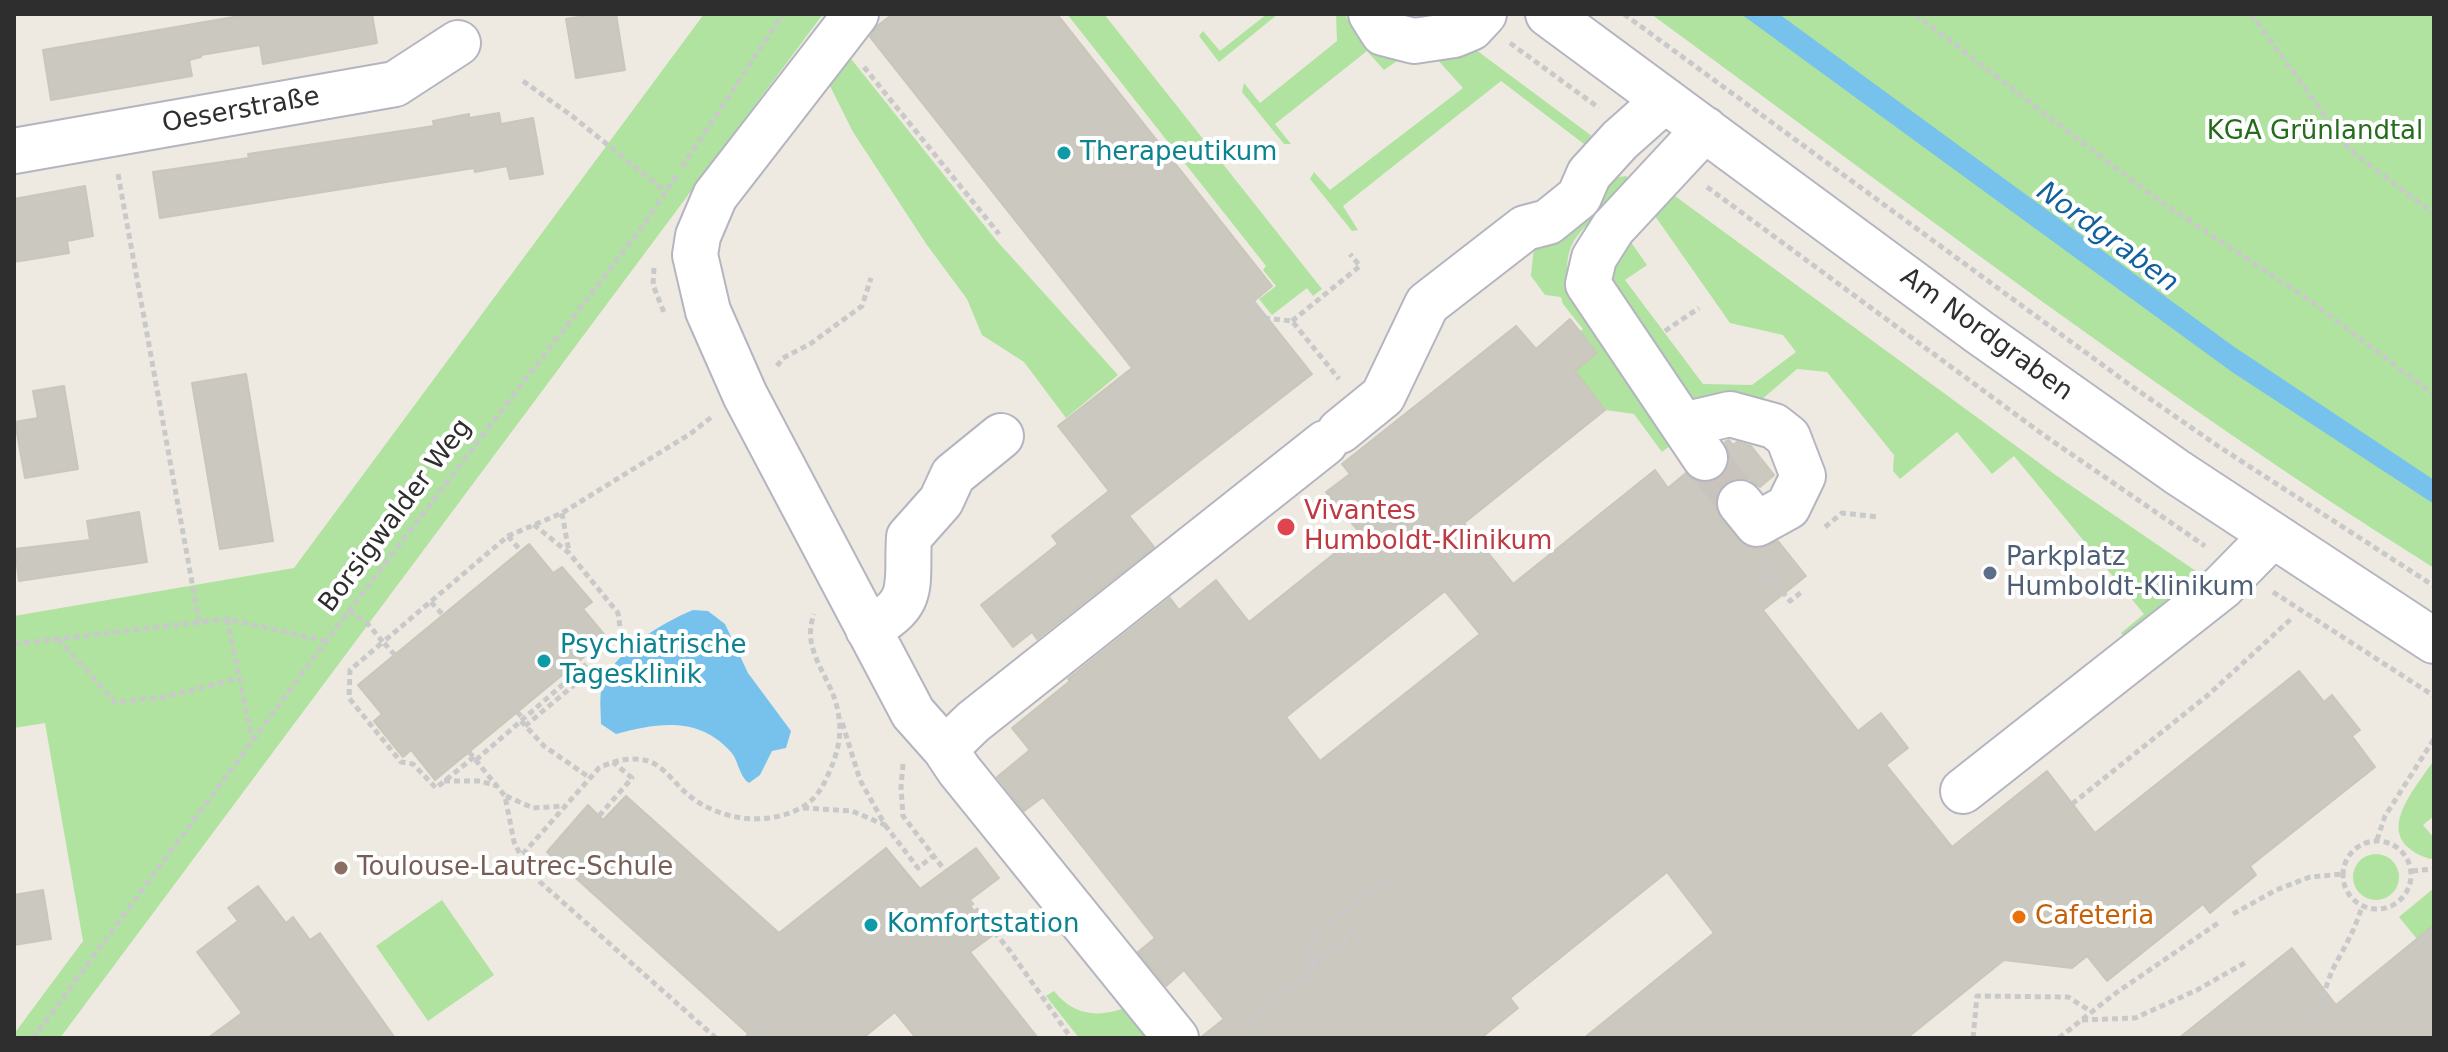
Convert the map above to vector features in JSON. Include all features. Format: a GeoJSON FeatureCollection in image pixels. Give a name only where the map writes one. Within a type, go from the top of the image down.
{"type":"FeatureCollection","features":[{"type":"Feature","properties":{"kind":"street"},"geometry":{"type":"LineString","coordinates":[[856,14],[715,196],[698,236],[695,255],[708,311],[745,395],[913,713],[1176,1038]]}},
{"type":"Feature","properties":{"kind":"street"},"geometry":{"type":"LineString","coordinates":[[1371,14],[1383,33],[1414,41],[1454,35],[1471,28],[1484,14]]}},
{"type":"Feature","properties":{"kind":"street","name":"Am Nordgraben"},"geometry":{"type":"LineString","coordinates":[[1548,14],[1979,332],[2177,472],[2434,641]]}},
{"type":"Feature","properties":{"kind":"street","name":"Oeserstraße"},"geometry":{"type":"LineString","coordinates":[[14,151],[395,84],[458,43]]}},
{"type":"Feature","properties":{"kind":"street"},"geometry":{"type":"LineString","coordinates":[[945,749],[973,722],[1383,396],[1427,304],[1525,228],[1534,206],[1565,182],[1589,174],[1620,140],[1665,100]]}},
{"type":"Feature","properties":{"kind":"street"},"geometry":{"type":"LineString","coordinates":[[1705,129],[1613,228],[1594,258],[1588,284],[1694,441],[1730,414],[1774,426],[1788,437],[1803,476],[1788,507],[1757,524],[1740,503]]}},
{"type":"Feature","properties":{"kind":"street"},"geometry":{"type":"LineString","coordinates":[[868,629],[888,619],[902,605],[908,583],[909,537],[941,501],[953,475],[1001,436]]}},
{"type":"Feature","properties":{"kind":"street"},"geometry":{"type":"LineString","coordinates":[[1963,791],[2222,587],[2273,535]]}},
{"type":"Feature","properties":{"kind":"path","name":"Borsigwalder Weg"},"geometry":{"type":"LineString","coordinates":[[33,1038],[326,641],[644,224],[783,14]]}},
{"type":"Feature","properties":{"kind":"path"},"geometry":{"type":"LineString","coordinates":[[1624,14],[2130,385],[2434,586]]}},
{"type":"Feature","properties":{"kind":"path"},"geometry":{"type":"LineString","coordinates":[[1915,14],[2151,195],[2312,302],[2434,395]]}},
{"type":"Feature","properties":{"kind":"path"},"geometry":{"type":"LineString","coordinates":[[2251,14],[2350,150],[2434,214]]}},
{"type":"Feature","properties":{"kind":"path"},"geometry":{"type":"LineString","coordinates":[[867,71],[999,234]]}},
{"type":"Feature","properties":{"kind":"path"},"geometry":{"type":"LineString","coordinates":[[523,81],[666,192]]}},
{"type":"Feature","properties":{"kind":"path"},"geometry":{"type":"LineString","coordinates":[[117,166],[199,621]]}},
{"type":"Feature","properties":{"kind":"path"},"geometry":{"type":"LineString","coordinates":[[1252,302],[1264,318],[1292,321],[1360,266],[1350,254]]}},
{"type":"Feature","properties":{"kind":"path"},"geometry":{"type":"LineString","coordinates":[[776,367],[783,358],[810,344],[862,306],[871,278]]}},
{"type":"Feature","properties":{"kind":"path"},"geometry":{"type":"LineString","coordinates":[[1663,332],[1699,308]]}},
{"type":"Feature","properties":{"kind":"path"},"geometry":{"type":"LineString","coordinates":[[1292,321],[1343,428]]}},
{"type":"Feature","properties":{"kind":"path"},"geometry":{"type":"LineString","coordinates":[[564,674],[574,685],[473,756],[436,788],[413,764],[401,762],[349,698],[350,670],[508,536],[562,513],[690,434],[713,415]]}},
{"type":"Feature","properties":{"kind":"path"},"geometry":{"type":"LineString","coordinates":[[562,513],[569,553]]}},
{"type":"Feature","properties":{"kind":"path"},"geometry":{"type":"LineString","coordinates":[[1821,530],[1842,513],[1879,517]]}},
{"type":"Feature","properties":{"kind":"path"},"geometry":{"type":"LineString","coordinates":[[523,722],[621,634],[618,613],[569,553],[533,524]]}},
{"type":"Feature","properties":{"kind":"path"},"geometry":{"type":"LineString","coordinates":[[508,536],[521,551]]}},
{"type":"Feature","properties":{"kind":"path"},"geometry":{"type":"LineString","coordinates":[[1772,569],[1767,573],[1790,601],[1803,591]]}},
{"type":"Feature","properties":{"kind":"path"},"geometry":{"type":"LineString","coordinates":[[848,591],[814,613],[810,625],[810,644],[838,710],[860,780],[885,825],[918,868],[933,856]]}},
{"type":"Feature","properties":{"kind":"path"},"geometry":{"type":"LineString","coordinates":[[431,602],[443,615]]}},
{"type":"Feature","properties":{"kind":"path"},"geometry":{"type":"LineString","coordinates":[[349,611],[367,623],[395,655]]}},
{"type":"Feature","properties":{"kind":"path"},"geometry":{"type":"LineString","coordinates":[[2072,804],[2208,695],[2292,618]]}},
{"type":"Feature","properties":{"kind":"path"},"geometry":{"type":"LineString","coordinates":[[227,619],[252,740]]}},
{"type":"Feature","properties":{"kind":"path"},"geometry":{"type":"LineString","coordinates":[[14,644],[227,619],[326,641]]}},
{"type":"Feature","properties":{"kind":"path"},"geometry":{"type":"LineString","coordinates":[[58,639],[115,702],[165,697],[238,678]]}},
{"type":"Feature","properties":{"kind":"path"},"geometry":{"type":"LineString","coordinates":[[803,808],[820,792],[833,765],[840,738],[838,710]]}},
{"type":"Feature","properties":{"kind":"path"},"geometry":{"type":"LineString","coordinates":[[517,712],[544,746],[590,778]]}},
{"type":"Feature","properties":{"kind":"path"},"geometry":{"type":"LineString","coordinates":[[2377,840],[2385,816],[2434,739]]}},
{"type":"Feature","properties":{"kind":"path"},"geometry":{"type":"LineString","coordinates":[[473,756],[505,796],[514,842],[540,882],[716,1038]]}},
{"type":"Feature","properties":{"kind":"path"},"geometry":{"type":"LineString","coordinates":[[521,856],[599,768],[634,759],[653,763],[688,795],[709,808],[745,819],[780,816],[803,808],[852,811],[885,825]]}},
{"type":"Feature","properties":{"kind":"path"},"geometry":{"type":"LineString","coordinates":[[599,816],[632,778],[613,762]]}},
{"type":"Feature","properties":{"kind":"path"},"geometry":{"type":"LineString","coordinates":[[444,781],[480,781],[498,786]]}},
{"type":"Feature","properties":{"kind":"path"},"geometry":{"type":"LineString","coordinates":[[505,796],[533,808],[564,806]]}},
{"type":"Feature","properties":{"kind":"path"},"geometry":{"type":"LineString","coordinates":[[2377,840],[2389,843],[2404,853],[2412,871],[2409,889],[2398,903],[2381,909],[2362,906],[2351,897],[2343,881],[2344,865],[2352,852],[2364,843],[2377,840]]}},
{"type":"Feature","properties":{"kind":"path"},"geometry":{"type":"LineString","coordinates":[[2412,871],[2434,869]]}},
{"type":"Feature","properties":{"kind":"path"},"geometry":{"type":"LineString","coordinates":[[2233,914],[2276,890],[2310,877],[2344,874]]}},
{"type":"Feature","properties":{"kind":"path"},"geometry":{"type":"LineString","coordinates":[[1247,1023],[1310,973],[1312,936],[1392,876]]}},
{"type":"Feature","properties":{"kind":"path"},"geometry":{"type":"LineString","coordinates":[[969,901],[1010,951],[1071,1038]]}},
{"type":"Feature","properties":{"kind":"path"},"geometry":{"type":"LineString","coordinates":[[2313,1015],[2362,906]]}},
{"type":"Feature","properties":{"kind":"path"},"geometry":{"type":"LineString","coordinates":[[2059,1038],[2218,923]]}},
{"type":"Feature","properties":{"kind":"path"},"geometry":{"type":"LineString","coordinates":[[1311,966],[1357,929]]}},
{"type":"Feature","properties":{"kind":"path"},"geometry":{"type":"LineString","coordinates":[[2082,1020],[2135,1018],[2197,990],[2248,961]]}},
{"type":"Feature","properties":{"kind":"path"},"geometry":{"type":"LineString","coordinates":[[1973,1038],[1977,996],[2068,997],[2092,1012]]}},
{"type":"Feature","properties":{"kind":"path"},"geometry":{"type":"LineString","coordinates":[[1275,1000],[1280,1007]]}},
{"type":"Feature","properties":{"kind":"path"},"geometry":{"type":"LineString","coordinates":[[749,1038],[755,1032]]}},
{"type":"Feature","properties":{"kind":"green space"},"geometry":{"type":"Polygon","coordinates":[[[704,14],[823,14],[60,1038],[14,1038],[83,941],[45,723],[14,728],[14,616],[294,568],[704,14]]]}},
{"type":"Feature","properties":{"kind":"green space"},"geometry":{"type":"Polygon","coordinates":[[[1067,14],[1104,14],[1322,289],[1313,296],[1307,288],[1272,315],[1259,299],[1276,286],[1263,270],[1266,266],[1067,14]]]}},
{"type":"Feature","properties":{"kind":"green space"},"geometry":{"type":"Polygon","coordinates":[[[1267,14],[1278,14],[1219,62],[1199,36],[1203,31],[1220,51],[1267,14]]]}},
{"type":"Feature","properties":{"kind":"green space"},"geometry":{"type":"Polygon","coordinates":[[[1336,14],[1345,14],[1361,36],[1400,59],[1384,70],[1367,51],[1275,124],[1291,144],[1284,144],[1242,92],[1244,83],[1260,103],[1337,41],[1336,14]]]}},
{"type":"Feature","properties":{"kind":"green space","name":"KGA Grünlandtal"},"geometry":{"type":"Polygon","coordinates":[[[1651,14],[2434,14],[2434,568],[2135,368],[1651,14]]]}},
{"type":"Feature","properties":{"kind":"green space"},"geometry":{"type":"Polygon","coordinates":[[[1472,47],[1600,142],[1591,147],[1584,144],[1501,81],[1343,206],[1358,230],[1352,231],[1310,179],[1314,172],[1330,190],[1463,88],[1435,57],[1472,47]]]}},
{"type":"Feature","properties":{"kind":"green space"},"geometry":{"type":"Polygon","coordinates":[[[848,55],[996,240],[1118,375],[1066,418],[1024,362],[982,335],[967,299],[927,245],[853,132],[826,78],[848,55]]]}},
{"type":"Feature","properties":{"kind":"green space"},"geometry":{"type":"Polygon","coordinates":[[[1626,176],[1630,180],[1620,194],[1577,236],[1568,264],[1569,283],[1675,442],[1662,452],[1634,414],[1605,410],[1570,364],[1575,359],[1582,366],[1597,352],[1580,331],[1583,329],[1561,297],[1545,295],[1531,276],[1534,246],[1618,177],[1626,176]]]}},
{"type":"Feature","properties":{"kind":"green space"},"geometry":{"type":"Polygon","coordinates":[[[1675,196],[2057,476],[2206,578],[2127,640],[2121,633],[2144,614],[2014,456],[1992,474],[1957,432],[1900,479],[1893,471],[1894,455],[1827,372],[1797,369],[1760,401],[1690,399],[1607,281],[1628,238],[1647,265],[1625,280],[1703,384],[1752,385],[1796,352],[1783,335],[1730,323],[1655,216],[1675,196]]]}},
{"type":"Feature","properties":{"kind":"green space"},"geometry":{"type":"Polygon","coordinates":[[[2434,760],[2434,816],[2423,825],[2434,838],[2434,858],[2430,859],[2412,850],[2402,840],[2399,828],[2407,801],[2434,760]]]}},
{"type":"Feature","properties":{"kind":"green space"},"geometry":{"type":"Polygon","coordinates":[[[2376,854],[2392,861],[2399,877],[2392,893],[2376,900],[2360,893],[2353,877],[2360,861],[2376,854]]]}},
{"type":"Feature","properties":{"kind":"green space"},"geometry":{"type":"Polygon","coordinates":[[[2434,888],[2434,925],[2417,939],[2399,917],[2434,888]]]}},
{"type":"Feature","properties":{"kind":"green space"},"geometry":{"type":"Polygon","coordinates":[[[442,900],[494,975],[428,1021],[376,946],[442,900]]]}},
{"type":"Feature","properties":{"kind":"green space"},"geometry":{"type":"Polygon","coordinates":[[[1054,991],[1077,1010],[1105,1013],[1125,1008],[1159,1038],[1079,1038],[1046,996],[1054,991]]]}},
{"type":"Feature","properties":{"kind":"water"},"geometry":{"type":"Polygon","coordinates":[[[1741,14],[1779,14],[2233,346],[2434,480],[2434,504],[2232,372],[1741,14]]]}},
{"type":"Feature","properties":{"kind":"water"},"geometry":{"type":"Polygon","coordinates":[[[693,610],[708,611],[725,624],[748,673],[791,731],[786,748],[772,751],[760,775],[749,783],[730,751],[704,732],[691,727],[662,725],[616,734],[601,724],[602,686],[616,662],[640,640],[693,610]]]}},
{"type":"Feature","properties":{"kind":"building"},"geometry":{"type":"Polygon","coordinates":[[[251,14],[372,14],[377,43],[263,64],[260,45],[201,55],[189,60],[192,76],[51,100],[43,50],[251,14]]]}},
{"type":"Feature","properties":{"kind":"building"},"geometry":{"type":"Polygon","coordinates":[[[616,14],[625,70],[576,78],[566,19],[616,14]]]}},
{"type":"Feature","properties":{"kind":"building","name":"Therapeutikum"},"geometry":{"type":"Polygon","coordinates":[[[893,14],[1057,14],[1272,286],[1254,301],[1312,374],[1129,516],[1154,547],[1037,639],[1032,632],[1013,647],[981,605],[1058,544],[1052,536],[1109,491],[1058,426],[1132,368],[870,37],[877,26],[893,14]]]}},
{"type":"Feature","properties":{"kind":"building"},"geometry":{"type":"Polygon","coordinates":[[[499,113],[501,124],[533,118],[543,174],[510,179],[507,166],[475,172],[474,168],[160,218],[153,172],[249,158],[248,154],[434,126],[433,121],[469,114],[469,118],[499,113]]]}},
{"type":"Feature","properties":{"kind":"building"},"geometry":{"type":"Polygon","coordinates":[[[85,186],[93,236],[67,241],[69,253],[14,262],[14,199],[85,186]]]}},
{"type":"Feature","properties":{"kind":"building"},"geometry":{"type":"Polygon","coordinates":[[[1570,319],[1597,353],[1575,371],[1605,410],[1464,523],[1513,584],[1655,470],[1668,488],[1686,473],[1695,481],[1707,483],[1720,478],[1728,468],[1730,456],[1725,442],[1729,440],[1733,445],[1737,442],[1751,446],[1774,475],[1760,487],[1748,479],[1725,483],[1717,493],[1716,508],[1721,519],[1746,546],[1759,549],[1778,541],[1806,576],[1763,610],[1858,731],[1881,713],[1908,748],[1886,765],[1952,847],[2047,771],[2095,833],[2299,671],[2324,702],[2332,695],[2360,730],[2352,736],[2375,767],[2250,866],[2256,875],[2210,913],[2203,904],[2107,981],[2087,956],[2072,968],[2004,960],[1907,1038],[1584,1038],[1714,933],[1667,872],[1510,998],[1518,1008],[1481,1038],[1200,1038],[1224,1019],[1184,970],[1166,986],[1138,952],[1155,938],[1043,797],[1024,811],[997,777],[1030,750],[1012,728],[1170,598],[1179,610],[1216,580],[1249,622],[1360,533],[1326,492],[1350,474],[1342,464],[1516,326],[1536,349],[1570,319]],[[1445,591],[1286,717],[1320,761],[1480,634],[1445,591]]]}},
{"type":"Feature","properties":{"kind":"building"},"geometry":{"type":"Polygon","coordinates":[[[246,374],[273,541],[220,549],[192,383],[246,374]]]}},
{"type":"Feature","properties":{"kind":"building"},"geometry":{"type":"Polygon","coordinates":[[[64,386],[78,469],[25,478],[15,422],[38,418],[33,391],[64,386]]]}},
{"type":"Feature","properties":{"kind":"building"},"geometry":{"type":"Polygon","coordinates":[[[139,512],[147,562],[19,581],[15,549],[90,540],[87,521],[139,512]]]}},
{"type":"Feature","properties":{"kind":"building","name":"Psychiatrische Tagesklinik"},"geometry":{"type":"Polygon","coordinates":[[[529,544],[553,573],[562,567],[592,602],[583,609],[607,638],[435,780],[411,750],[403,757],[374,721],[382,714],[358,685],[529,544]]]}},
{"type":"Feature","properties":{"kind":"building","name":"Komfortstation"},"geometry":{"type":"Polygon","coordinates":[[[626,796],[779,933],[886,848],[920,889],[976,848],[999,878],[967,902],[993,935],[970,952],[1038,1038],[916,1038],[895,1012],[863,1038],[753,1038],[547,852],[588,805],[603,820],[626,796]]]}},
{"type":"Feature","properties":{"kind":"building","name":"Toulouse-Lautrec-Schule"},"geometry":{"type":"Polygon","coordinates":[[[258,886],[286,923],[293,917],[310,940],[320,933],[395,1038],[208,1038],[242,1013],[197,952],[238,921],[228,908],[258,886]]]}},
{"type":"Feature","properties":{"kind":"building"},"geometry":{"type":"Polygon","coordinates":[[[43,890],[51,939],[14,945],[14,895],[43,890]]]}},
{"type":"Feature","properties":{"kind":"building"},"geometry":{"type":"Polygon","coordinates":[[[2434,925],[2434,1038],[2179,1038],[2292,948],[2336,1005],[2434,925]]]}},
{"type":"Feature","properties":{"kind":"tunnel"},"geometry":{"type":"LineString","coordinates":[[1705,458],[1740,503]]}},
{"type":"Feature","properties":{"kind":"place","name":"Therapeutikum"},"geometry":{"type":"Point","coordinates":[1064,153]}},
{"type":"Feature","properties":{"kind":"place","name":"Vivantes Humboldt-Klinikum"},"geometry":{"type":"Point","coordinates":[1286,527]}},
{"type":"Feature","properties":{"kind":"place","name":"Parkplatz Humboldt-Klinikum"},"geometry":{"type":"Point","coordinates":[1990,573]}},
{"type":"Feature","properties":{"kind":"place","name":"Psychiatrische Tagesklinik"},"geometry":{"type":"Point","coordinates":[544,661]}},
{"type":"Feature","properties":{"kind":"place","name":"Toulouse-Lautrec-Schule"},"geometry":{"type":"Point","coordinates":[341,868]}},
{"type":"Feature","properties":{"kind":"place","name":"Cafeteria"},"geometry":{"type":"Point","coordinates":[2019,917]}},
{"type":"Feature","properties":{"kind":"place","name":"Komfortstation"},"geometry":{"type":"Point","coordinates":[871,925]}},
{"type":"Feature","properties":{"kind":"water label","name":"Nordgraben"},"geometry":{"type":"Point","coordinates":[2107,238]}}]}
